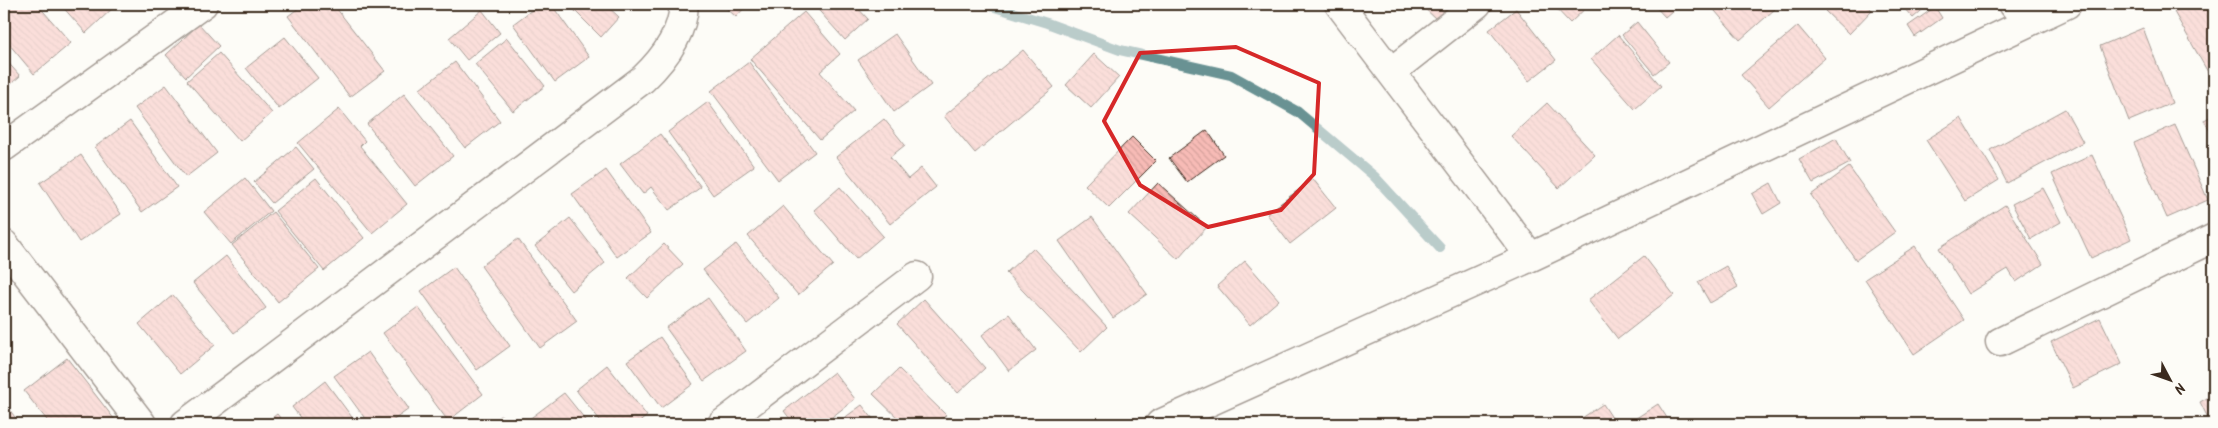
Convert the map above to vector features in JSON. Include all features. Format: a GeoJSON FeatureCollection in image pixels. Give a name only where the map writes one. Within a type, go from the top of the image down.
{"type":"FeatureCollection","features":[{"type":"Feature","properties":{"kind":"street"},"geometry":{"type":"LineString","coordinates":[[4,147],[203,4]]}},
{"type":"Feature","properties":{"kind":"street"},"geometry":{"type":"LineString","coordinates":[[185,424],[643,80],[663,60],[677,34],[684,4]]}},
{"type":"Feature","properties":{"kind":"street"},"geometry":{"type":"LineString","coordinates":[[1339,4],[1531,257]]}},
{"type":"Feature","properties":{"kind":"street"},"geometry":{"type":"LineString","coordinates":[[1392,72],[1477,4]]}},
{"type":"Feature","properties":{"kind":"street"},"geometry":{"type":"LineString","coordinates":[[1160,424],[1531,257],[2020,13],[2067,4]]}},
{"type":"Feature","properties":{"kind":"street"},"geometry":{"type":"LineString","coordinates":[[2000,342],[2214,238]]}},
{"type":"Feature","properties":{"kind":"street"},"geometry":{"type":"LineString","coordinates":[[4,244],[142,424]]}},
{"type":"Feature","properties":{"kind":"street"},"geometry":{"type":"LineString","coordinates":[[722,424],[917,276]]}},
{"type":"Feature","properties":{"kind":"highlighted area"},"geometry":{"type":"Polygon","coordinates":[[[1236,47],[1319,83],[1314,174],[1281,210],[1208,227],[1140,185],[1104,121],[1140,53],[1236,47]]]}},
{"type":"Feature","properties":{"kind":"building"},"geometry":{"type":"Polygon","coordinates":[[[4,4],[37,4],[71,43],[34,74],[4,38],[4,4]]]}},
{"type":"Feature","properties":{"kind":"building"},"geometry":{"type":"Polygon","coordinates":[[[60,4],[111,4],[114,7],[86,33],[60,4]]]}},
{"type":"Feature","properties":{"kind":"building"},"geometry":{"type":"Polygon","coordinates":[[[304,4],[333,4],[385,71],[350,97],[288,16],[304,4]]]}},
{"type":"Feature","properties":{"kind":"building"},"geometry":{"type":"Polygon","coordinates":[[[540,4],[551,4],[589,57],[555,82],[513,24],[540,4]]]}},
{"type":"Feature","properties":{"kind":"building"},"geometry":{"type":"Polygon","coordinates":[[[568,4],[605,4],[619,17],[601,37],[568,4]]]}},
{"type":"Feature","properties":{"kind":"building"},"geometry":{"type":"Polygon","coordinates":[[[722,4],[748,4],[736,17],[722,4]]]}},
{"type":"Feature","properties":{"kind":"building"},"geometry":{"type":"Polygon","coordinates":[[[813,4],[854,4],[868,19],[845,40],[813,4]]]}},
{"type":"Feature","properties":{"kind":"building"},"geometry":{"type":"Polygon","coordinates":[[[1420,4],[1453,4],[1437,20],[1420,4]]]}},
{"type":"Feature","properties":{"kind":"building"},"geometry":{"type":"Polygon","coordinates":[[[1552,4],[1590,4],[1570,23],[1552,4]]]}},
{"type":"Feature","properties":{"kind":"building"},"geometry":{"type":"Polygon","coordinates":[[[1653,4],[1680,4],[1665,17],[1653,4]]]}},
{"type":"Feature","properties":{"kind":"building"},"geometry":{"type":"Polygon","coordinates":[[[1709,4],[1771,4],[1775,9],[1740,40],[1709,4]]]}},
{"type":"Feature","properties":{"kind":"building"},"geometry":{"type":"Polygon","coordinates":[[[1832,4],[1866,4],[1872,10],[1849,34],[1825,11],[1832,4]]]}},
{"type":"Feature","properties":{"kind":"building"},"geometry":{"type":"Polygon","coordinates":[[[1900,4],[1929,4],[1913,18],[1900,4]]]}},
{"type":"Feature","properties":{"kind":"building"},"geometry":{"type":"Polygon","coordinates":[[[2190,4],[2214,4],[2214,83],[2174,12],[2190,4]]]}},
{"type":"Feature","properties":{"kind":"building"},"geometry":{"type":"Polygon","coordinates":[[[1935,7],[1942,18],[1915,37],[1908,26],[1935,7]]]}},
{"type":"Feature","properties":{"kind":"building"},"geometry":{"type":"Polygon","coordinates":[[[1516,9],[1556,60],[1529,81],[1489,30],[1516,9]]]}},
{"type":"Feature","properties":{"kind":"building"},"geometry":{"type":"Polygon","coordinates":[[[482,10],[500,33],[467,60],[449,38],[482,10]]]}},
{"type":"Feature","properties":{"kind":"building"},"geometry":{"type":"Polygon","coordinates":[[[804,12],[840,54],[820,72],[854,111],[820,140],[750,59],[804,12]]]}},
{"type":"Feature","properties":{"kind":"building"},"geometry":{"type":"Polygon","coordinates":[[[1637,22],[1669,62],[1654,74],[1622,35],[1637,22]]]}},
{"type":"Feature","properties":{"kind":"building"},"geometry":{"type":"Polygon","coordinates":[[[199,24],[219,46],[186,77],[166,55],[199,24]]]}},
{"type":"Feature","properties":{"kind":"building"},"geometry":{"type":"Polygon","coordinates":[[[1798,26],[1825,58],[1769,107],[1741,75],[1798,26]]]}},
{"type":"Feature","properties":{"kind":"building"},"geometry":{"type":"Polygon","coordinates":[[[2143,28],[2172,103],[2129,121],[2100,46],[2143,28]]]}},
{"type":"Feature","properties":{"kind":"building"},"geometry":{"type":"Polygon","coordinates":[[[895,34],[931,85],[894,112],[858,60],[895,34]]]}},
{"type":"Feature","properties":{"kind":"building"},"geometry":{"type":"Polygon","coordinates":[[[1618,35],[1661,86],[1635,109],[1591,59],[1618,35]]]}},
{"type":"Feature","properties":{"kind":"building"},"geometry":{"type":"Polygon","coordinates":[[[285,37],[318,78],[279,109],[246,68],[285,37]]]}},
{"type":"Feature","properties":{"kind":"building"},"geometry":{"type":"Polygon","coordinates":[[[507,38],[545,86],[513,111],[475,64],[507,38]]]}},
{"type":"Feature","properties":{"kind":"building"},"geometry":{"type":"Polygon","coordinates":[[[1023,50],[1054,87],[975,153],[944,116],[1023,50]]]}},
{"type":"Feature","properties":{"kind":"building"},"geometry":{"type":"Polygon","coordinates":[[[219,53],[272,113],[240,141],[187,81],[219,53]]]}},
{"type":"Feature","properties":{"kind":"building"},"geometry":{"type":"Polygon","coordinates":[[[1094,54],[1119,77],[1091,108],[1066,85],[1094,54]]]}},
{"type":"Feature","properties":{"kind":"building"},"geometry":{"type":"Polygon","coordinates":[[[4,58],[20,76],[4,90],[4,58]]]}},
{"type":"Feature","properties":{"kind":"building"},"geometry":{"type":"Polygon","coordinates":[[[455,62],[500,121],[465,148],[420,89],[455,62]]]}},
{"type":"Feature","properties":{"kind":"building"},"geometry":{"type":"Polygon","coordinates":[[[749,62],[815,152],[778,180],[711,91],[749,62]]]}},
{"type":"Feature","properties":{"kind":"building"},"geometry":{"type":"Polygon","coordinates":[[[166,85],[217,153],[186,177],[135,108],[166,85]]]}},
{"type":"Feature","properties":{"kind":"building"},"geometry":{"type":"Polygon","coordinates":[[[404,94],[453,156],[415,186],[367,124],[404,94]]]}},
{"type":"Feature","properties":{"kind":"building"},"geometry":{"type":"Polygon","coordinates":[[[708,102],[754,166],[713,195],[668,132],[708,102]]]}},
{"type":"Feature","properties":{"kind":"building"},"geometry":{"type":"Polygon","coordinates":[[[1547,103],[1595,155],[1559,188],[1511,136],[1547,103]]]}},
{"type":"Feature","properties":{"kind":"building"},"geometry":{"type":"Polygon","coordinates":[[[339,109],[365,141],[360,146],[407,204],[372,233],[298,143],[339,109]]]}},
{"type":"Feature","properties":{"kind":"building"},"geometry":{"type":"Polygon","coordinates":[[[2065,109],[2083,142],[2007,183],[1990,150],[2065,109]]]}},
{"type":"Feature","properties":{"kind":"building"},"geometry":{"type":"Polygon","coordinates":[[[2214,115],[2214,139],[2204,120],[2214,115]]]}},
{"type":"Feature","properties":{"kind":"building"},"geometry":{"type":"Polygon","coordinates":[[[1961,118],[1999,180],[1965,201],[1926,140],[1961,118]]]}},
{"type":"Feature","properties":{"kind":"building"},"geometry":{"type":"Polygon","coordinates":[[[884,119],[905,145],[890,157],[908,179],[921,168],[936,187],[890,224],[836,157],[884,119]]]}},
{"type":"Feature","properties":{"kind":"building"},"geometry":{"type":"Polygon","coordinates":[[[130,121],[177,187],[142,212],[95,147],[130,121]]]}},
{"type":"Feature","properties":{"kind":"building"},"geometry":{"type":"Polygon","coordinates":[[[2175,125],[2208,200],[2167,218],[2134,143],[2175,125]]]}},
{"type":"Feature","properties":{"kind":"building"},"geometry":{"type":"Polygon","coordinates":[[[1207,130],[1224,155],[1187,182],[1169,158],[1207,130]]]}},
{"type":"Feature","properties":{"kind":"building"},"geometry":{"type":"Polygon","coordinates":[[[660,134],[701,187],[669,210],[651,187],[643,194],[620,164],[660,134]]]}},
{"type":"Feature","properties":{"kind":"building"},"geometry":{"type":"Polygon","coordinates":[[[1132,137],[1156,161],[1109,208],[1085,185],[1132,137]]]}},
{"type":"Feature","properties":{"kind":"building"},"geometry":{"type":"Polygon","coordinates":[[[1836,138],[1850,163],[1813,183],[1799,159],[1836,138]]]}},
{"type":"Feature","properties":{"kind":"building"},"geometry":{"type":"Polygon","coordinates":[[[296,147],[314,169],[272,203],[254,182],[296,147]]]}},
{"type":"Feature","properties":{"kind":"building"},"geometry":{"type":"Polygon","coordinates":[[[81,155],[121,214],[79,242],[40,183],[81,155]]]}},
{"type":"Feature","properties":{"kind":"building"},"geometry":{"type":"Polygon","coordinates":[[[2092,155],[2131,239],[2091,258],[2052,174],[2092,155]]]}},
{"type":"Feature","properties":{"kind":"building"},"geometry":{"type":"Polygon","coordinates":[[[1849,167],[1895,232],[1856,260],[1811,195],[1849,167]]]}},
{"type":"Feature","properties":{"kind":"building"},"geometry":{"type":"Polygon","coordinates":[[[606,170],[651,233],[617,257],[572,194],[606,170]]]}},
{"type":"Feature","properties":{"kind":"building"},"geometry":{"type":"Polygon","coordinates":[[[245,178],[271,211],[231,244],[204,212],[245,178]]]}},
{"type":"Feature","properties":{"kind":"building"},"geometry":{"type":"Polygon","coordinates":[[[316,178],[364,238],[324,271],[275,211],[316,178]]]}},
{"type":"Feature","properties":{"kind":"building"},"geometry":{"type":"Polygon","coordinates":[[[1313,179],[1336,208],[1290,244],[1267,214],[1313,179]]]}},
{"type":"Feature","properties":{"kind":"building"},"geometry":{"type":"Polygon","coordinates":[[[1158,183],[1207,227],[1178,259],[1129,214],[1158,183]]]}},
{"type":"Feature","properties":{"kind":"building"},"geometry":{"type":"Polygon","coordinates":[[[1771,183],[1781,203],[1763,214],[1752,194],[1771,183]]]}},
{"type":"Feature","properties":{"kind":"building"},"geometry":{"type":"Polygon","coordinates":[[[840,187],[883,236],[856,259],[814,210],[840,187]]]}},
{"type":"Feature","properties":{"kind":"building"},"geometry":{"type":"Polygon","coordinates":[[[2043,188],[2061,222],[2031,239],[2012,204],[2043,188]]]}},
{"type":"Feature","properties":{"kind":"building"},"geometry":{"type":"Polygon","coordinates":[[[2005,205],[2043,264],[2016,282],[2008,269],[1968,294],[1939,248],[2005,205]]]}},
{"type":"Feature","properties":{"kind":"building"},"geometry":{"type":"Polygon","coordinates":[[[783,206],[833,265],[798,295],[748,236],[783,206]]]}},
{"type":"Feature","properties":{"kind":"building"},"geometry":{"type":"Polygon","coordinates":[[[273,212],[319,269],[278,302],[232,245],[273,212]]]}},
{"type":"Feature","properties":{"kind":"building"},"geometry":{"type":"Polygon","coordinates":[[[1092,217],[1147,294],[1113,318],[1059,241],[1092,217]]]}},
{"type":"Feature","properties":{"kind":"building"},"geometry":{"type":"Polygon","coordinates":[[[570,218],[605,263],[571,291],[535,246],[570,218]]]}},
{"type":"Feature","properties":{"kind":"building"},"geometry":{"type":"Polygon","coordinates":[[[518,239],[577,321],[540,348],[481,266],[518,239]]]}},
{"type":"Feature","properties":{"kind":"building"},"geometry":{"type":"Polygon","coordinates":[[[664,244],[683,264],[647,298],[628,278],[664,244]]]}},
{"type":"Feature","properties":{"kind":"building"},"geometry":{"type":"Polygon","coordinates":[[[736,244],[779,298],[747,324],[703,270],[736,244]]]}},
{"type":"Feature","properties":{"kind":"building"},"geometry":{"type":"Polygon","coordinates":[[[1915,246],[1964,320],[1914,354],[1865,279],[1915,246]]]}},
{"type":"Feature","properties":{"kind":"building"},"geometry":{"type":"Polygon","coordinates":[[[1033,248],[1107,327],[1081,352],[1006,273],[1033,248]]]}},
{"type":"Feature","properties":{"kind":"building"},"geometry":{"type":"Polygon","coordinates":[[[226,256],[266,308],[234,333],[193,283],[226,256]]]}},
{"type":"Feature","properties":{"kind":"building"},"geometry":{"type":"Polygon","coordinates":[[[1644,256],[1674,295],[1618,339],[1588,300],[1644,256]]]}},
{"type":"Feature","properties":{"kind":"building"},"geometry":{"type":"Polygon","coordinates":[[[1245,261],[1279,300],[1250,325],[1217,286],[1245,261]]]}},
{"type":"Feature","properties":{"kind":"building"},"geometry":{"type":"Polygon","coordinates":[[[1726,266],[1738,287],[1710,303],[1698,282],[1726,266]]]}},
{"type":"Feature","properties":{"kind":"building"},"geometry":{"type":"Polygon","coordinates":[[[454,267],[510,346],[477,370],[421,291],[454,267]]]}},
{"type":"Feature","properties":{"kind":"building"},"geometry":{"type":"Polygon","coordinates":[[[173,295],[215,345],[180,374],[139,324],[173,295]]]}},
{"type":"Feature","properties":{"kind":"building"},"geometry":{"type":"Polygon","coordinates":[[[708,298],[746,351],[704,381],[666,328],[708,298]]]}},
{"type":"Feature","properties":{"kind":"building"},"geometry":{"type":"Polygon","coordinates":[[[924,299],[985,368],[958,393],[897,324],[924,299]]]}},
{"type":"Feature","properties":{"kind":"building"},"geometry":{"type":"Polygon","coordinates":[[[418,307],[483,394],[448,421],[383,333],[418,307]]]}},
{"type":"Feature","properties":{"kind":"building"},"geometry":{"type":"Polygon","coordinates":[[[1009,314],[1036,350],[1009,371],[982,335],[1009,314]]]}},
{"type":"Feature","properties":{"kind":"building"},"geometry":{"type":"Polygon","coordinates":[[[2100,318],[2122,364],[2073,388],[2051,342],[2100,318]]]}},
{"type":"Feature","properties":{"kind":"building"},"geometry":{"type":"Polygon","coordinates":[[[660,337],[693,384],[661,408],[627,361],[660,337]]]}},
{"type":"Feature","properties":{"kind":"building"},"geometry":{"type":"Polygon","coordinates":[[[368,352],[409,409],[388,424],[369,424],[334,376],[368,352]]]}},
{"type":"Feature","properties":{"kind":"building"},"geometry":{"type":"Polygon","coordinates":[[[67,358],[118,424],[50,424],[24,391],[67,358]]]}},
{"type":"Feature","properties":{"kind":"building"},"geometry":{"type":"Polygon","coordinates":[[[607,365],[647,416],[637,424],[603,424],[576,390],[607,365]]]}},
{"type":"Feature","properties":{"kind":"building"},"geometry":{"type":"Polygon","coordinates":[[[899,369],[946,415],[937,424],[904,424],[873,394],[899,369]]]}},
{"type":"Feature","properties":{"kind":"building"},"geometry":{"type":"Polygon","coordinates":[[[834,372],[855,399],[823,424],[794,424],[784,411],[834,372]]]}},
{"type":"Feature","properties":{"kind":"building"},"geometry":{"type":"Polygon","coordinates":[[[325,381],[357,424],[305,424],[292,407],[325,381]]]}},
{"type":"Feature","properties":{"kind":"building"},"geometry":{"type":"Polygon","coordinates":[[[564,393],[589,424],[531,424],[528,420],[564,393]]]}},
{"type":"Feature","properties":{"kind":"building"},"geometry":{"type":"Polygon","coordinates":[[[2214,394],[2214,424],[2211,424],[2200,402],[2214,394]]]}},
{"type":"Feature","properties":{"kind":"building"},"geometry":{"type":"Polygon","coordinates":[[[1603,404],[1616,424],[1573,424],[1603,404]]]}},
{"type":"Feature","properties":{"kind":"building"},"geometry":{"type":"Polygon","coordinates":[[[1658,404],[1671,424],[1627,424],[1658,404]]]}},
{"type":"Feature","properties":{"kind":"building"},"geometry":{"type":"Polygon","coordinates":[[[862,405],[877,424],[836,424],[862,405]]]}},
{"type":"Feature","properties":{"kind":"building"},"geometry":{"type":"Polygon","coordinates":[[[9,409],[20,424],[4,424],[4,413],[9,409]]]}},
{"type":"Feature","properties":{"kind":"building"},"geometry":{"type":"Polygon","coordinates":[[[277,414],[285,424],[264,424],[277,414]]]}},
{"type":"Feature","properties":{"kind":"building"},"geometry":{"type":"Polygon","coordinates":[[[501,415],[508,424],[490,424],[501,415]]]}},
{"type":"Feature","properties":{"kind":"waterway"},"geometry":{"type":"LineString","coordinates":[[985,4],[1047,23],[1120,50],[1231,75],[1298,112],[1374,176],[1440,248]]}}]}
